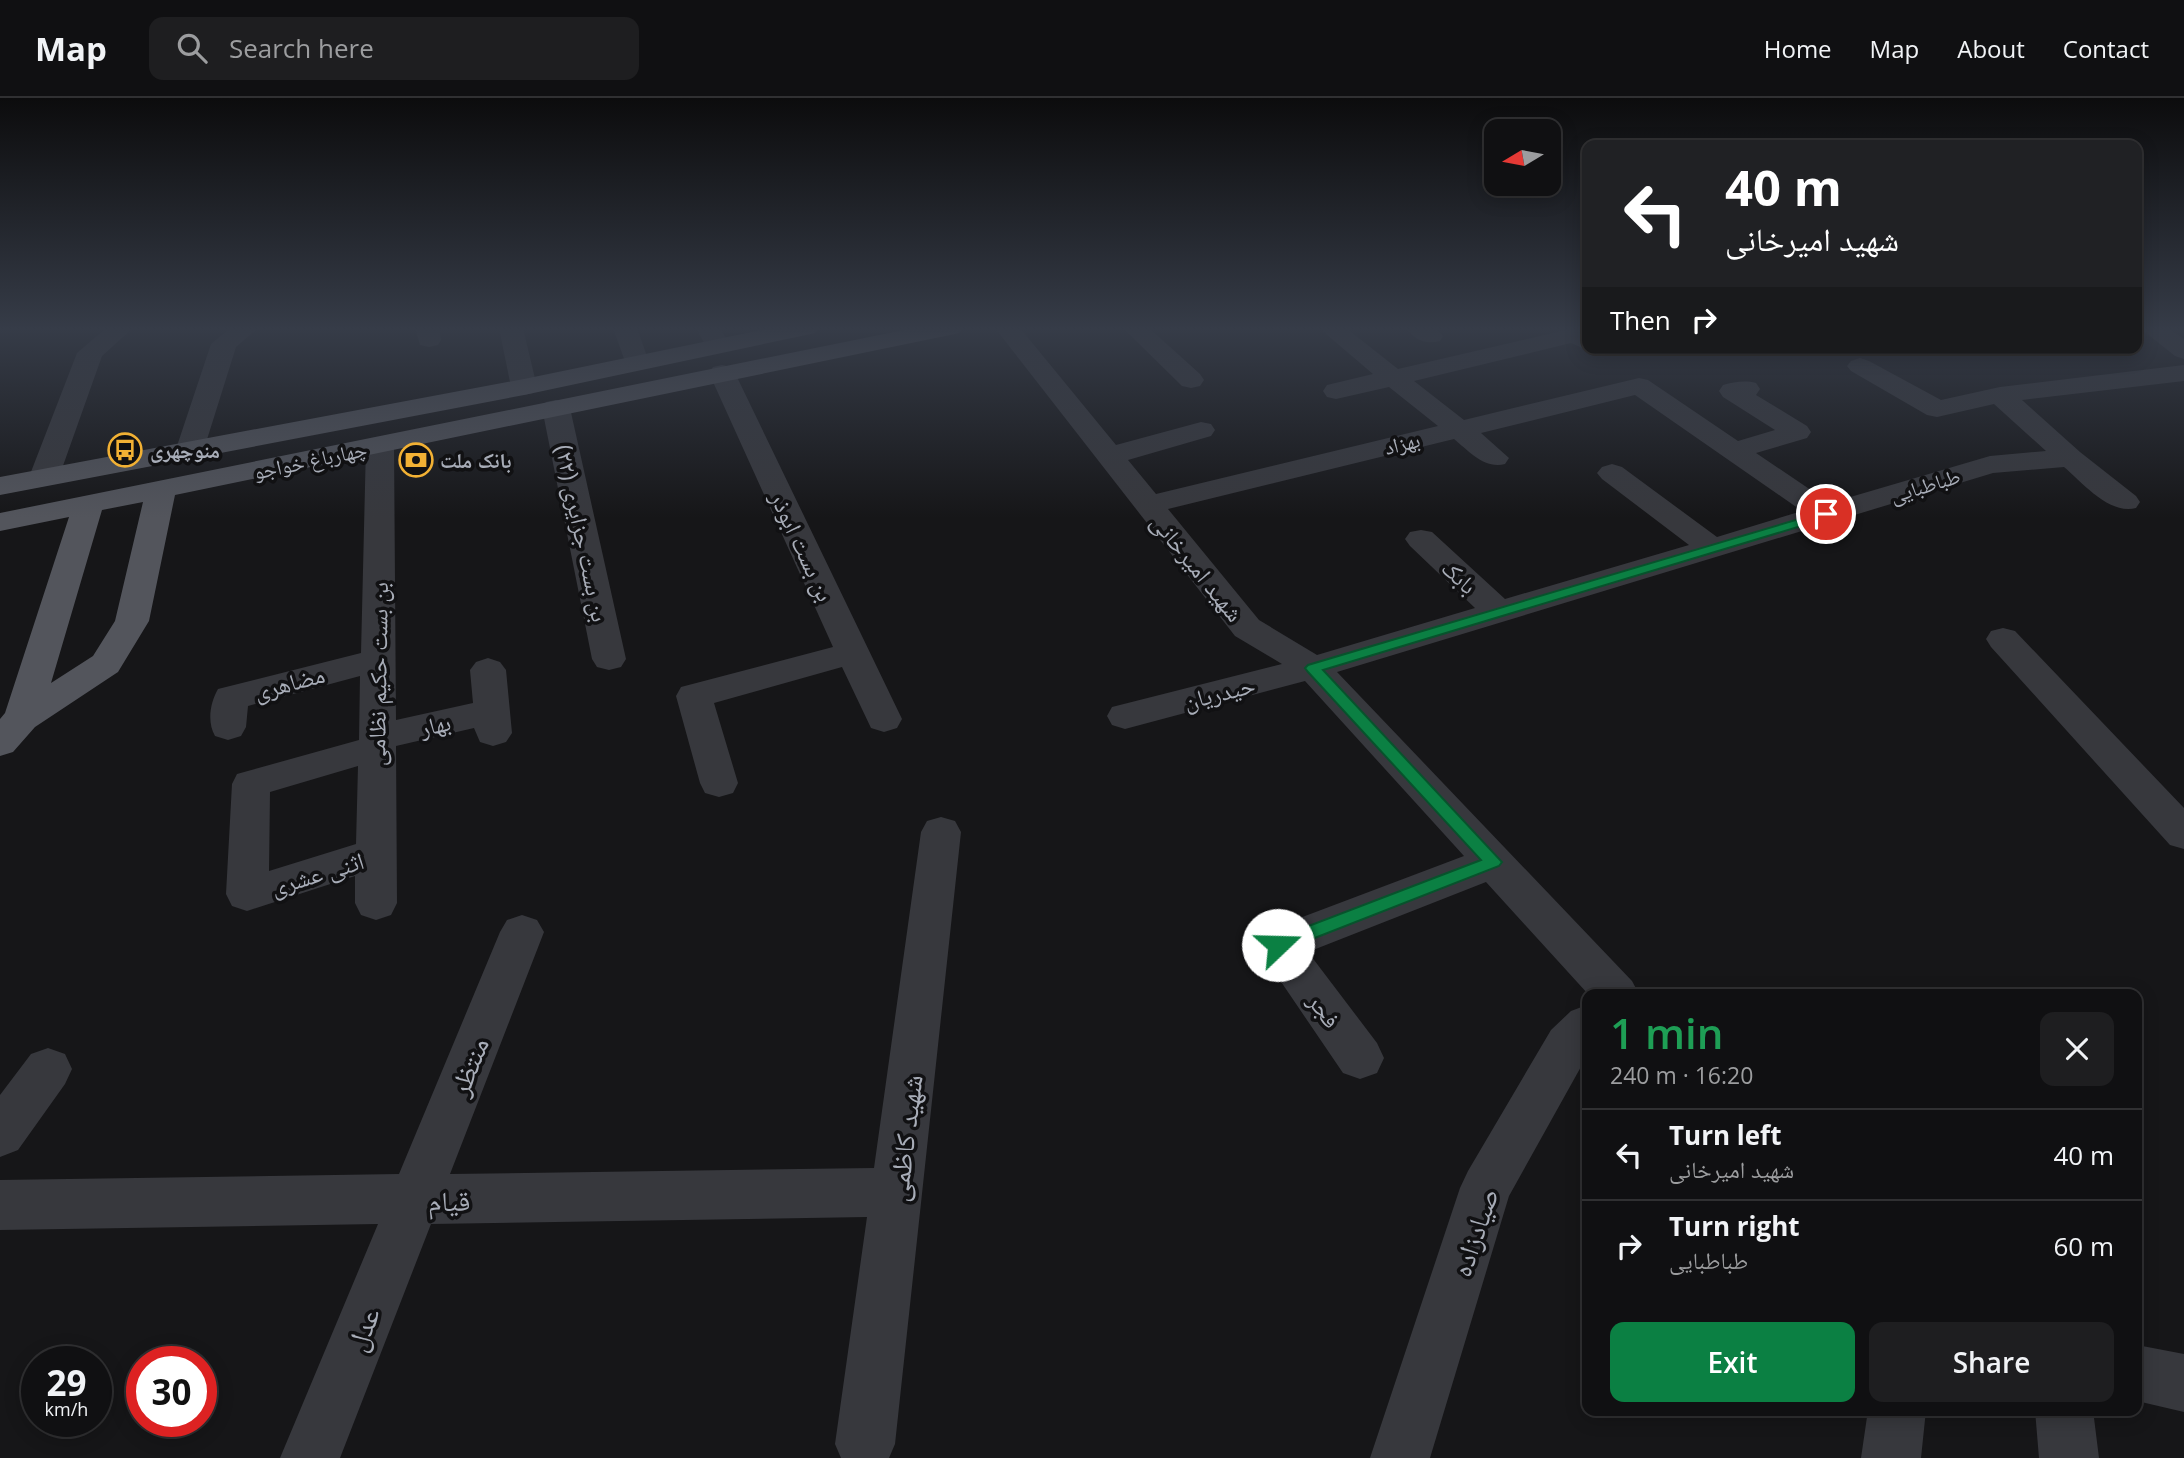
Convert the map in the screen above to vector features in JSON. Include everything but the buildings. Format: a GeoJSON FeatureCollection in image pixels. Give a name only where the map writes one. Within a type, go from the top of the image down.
{"type":"FeatureCollection","features":[{"type":"Feature","properties":{"kind":"main road","name":"چهارباغ خواجو"},"geometry":{"type":"LineString","coordinates":[[0,486],[500,391]]}},
{"type":"Feature","properties":{"kind":"main road","name":"چهارباغ خواجو"},"geometry":{"type":"LineString","coordinates":[[0,522],[556,408],[601,391]]}},
{"type":"Feature","properties":{"kind":"main road"},"geometry":{"type":"LineString","coordinates":[[37,515],[17,516],[4,513],[0,506],[5,496],[18,486],[41,478]]}},
{"type":"Feature","properties":{"kind":"main road"},"geometry":{"type":"LineString","coordinates":[[11,730],[106,664],[132,621],[161,491]]}},
{"type":"Feature","properties":{"kind":"main road"},"geometry":{"type":"LineString","coordinates":[[11,730],[88,506]]}},
{"type":"Feature","properties":{"kind":"street"},"geometry":{"type":"LineString","coordinates":[[41,478],[75,391]]}},
{"type":"Feature","properties":{"kind":"street"},"geometry":{"type":"LineString","coordinates":[[190,449],[209,391]]}},
{"type":"Feature","properties":{"kind":"street","name":"بن بست ابوذر"},"geometry":{"type":"LineString","coordinates":[[740,391],[884,719]]}},
{"type":"Feature","properties":{"kind":"street","name":"شهید امیرخانی"},"geometry":{"type":"LineString","coordinates":[[1058,391],[1247,628],[1313,668],[1611,989]]}},
{"type":"Feature","properties":{"kind":"street"},"geometry":{"type":"LineString","coordinates":[[1412,391],[1495,458]]}},
{"type":"Feature","properties":{"kind":"street","name":"بهزاد"},"geometry":{"type":"LineString","coordinates":[[1149,505],[1616,391]]}},
{"type":"Feature","properties":{"kind":"street","name":"بهزاد"},"geometry":{"type":"LineString","coordinates":[[1647,391],[1826,514]]}},
{"type":"Feature","properties":{"kind":"street"},"geometry":{"type":"LineString","coordinates":[[1733,391],[1797,432],[1733,451]]}},
{"type":"Feature","properties":{"kind":"street"},"geometry":{"type":"LineString","coordinates":[[1905,391],[1937,410],[2000,395],[2030,391]]}},
{"type":"Feature","properties":{"kind":"street"},"geometry":{"type":"LineString","coordinates":[[2000,395],[2070,458],[2125,502]]}},
{"type":"Feature","properties":{"kind":"street","name":"بن بست جزایری (۲۲)"},"geometry":{"type":"LineString","coordinates":[[556,408],[609,659]]}},
{"type":"Feature","properties":{"kind":"street"},"geometry":{"type":"LineString","coordinates":[[1109,456],[1200,430]]}},
{"type":"Feature","properties":{"kind":"street","name":"بن بست حکیم نظامی"},"geometry":{"type":"LineString","coordinates":[[376,903],[380,445]]}},
{"type":"Feature","properties":{"kind":"street","name":"طباطبایی"},"geometry":{"type":"LineString","coordinates":[[1313,668],[1990,465],[2070,458]]}},
{"type":"Feature","properties":{"kind":"street"},"geometry":{"type":"LineString","coordinates":[[1612,473],[1713,548]]}},
{"type":"Feature","properties":{"kind":"street","name":"بابک"},"geometry":{"type":"LineString","coordinates":[[1421,539],[1499,612]]}},
{"type":"Feature","properties":{"kind":"street"},"geometry":{"type":"LineString","coordinates":[[2003,639],[2184,834]]}},
{"type":"Feature","properties":{"kind":"street"},"geometry":{"type":"LineString","coordinates":[[719,783],[694,696],[853,653]]}},
{"type":"Feature","properties":{"kind":"street","name":"مضاهری"},"geometry":{"type":"LineString","coordinates":[[228,727],[231,698],[377,660]]}},
{"type":"Feature","properties":{"kind":"street","name":"حیدریان"},"geometry":{"type":"LineString","coordinates":[[1125,716],[1313,668]]}},
{"type":"Feature","properties":{"kind":"street","name":"بهار"},"geometry":{"type":"LineString","coordinates":[[376,742],[493,722],[488,670]]}},
{"type":"Feature","properties":{"kind":"street","name":"اثنی عشری"},"geometry":{"type":"LineString","coordinates":[[376,742],[251,784],[247,894],[376,854]]}},
{"type":"Feature","properties":{"kind":"street","name":"شهید کاظمی"},"geometry":{"type":"LineString","coordinates":[[865,1444],[941,832]]}},
{"type":"Feature","properties":{"kind":"street","name":"فجر"},"geometry":{"type":"LineString","coordinates":[[1360,1058],[1278,945],[1493,862]]}},
{"type":"Feature","properties":{"kind":"street","name":"منتظر"},"geometry":{"type":"LineString","coordinates":[[414,1200],[522,932]]}},
{"type":"Feature","properties":{"kind":"street","name":"صیادزاده"},"geometry":{"type":"LineString","coordinates":[[1400,1458],[1486,1188],[1568,1044],[1582,1030]]}},
{"type":"Feature","properties":{"kind":"street"},"geometry":{"type":"LineString","coordinates":[[0,1135],[48,1069]]}},
{"type":"Feature","properties":{"kind":"street","name":"قیام"},"geometry":{"type":"LineString","coordinates":[[0,1205],[898,1192]]}},
{"type":"Feature","properties":{"kind":"street","name":"عدل"},"geometry":{"type":"LineString","coordinates":[[310,1458],[414,1200]]}},
{"type":"Feature","properties":{"kind":"street"},"geometry":{"type":"LineString","coordinates":[[2142,1374],[2184,1383]]}},
{"type":"Feature","properties":{"kind":"street"},"geometry":{"type":"LineString","coordinates":[[1891,1458],[1896,1416]]}},
{"type":"Feature","properties":{"kind":"street"},"geometry":{"type":"LineString","coordinates":[[2065,1416],[2069,1458]]}},
{"type":"Feature","properties":{"kind":"place","name":"منوچهری"},"geometry":{"type":"Point","coordinates":[125,450]}},
{"type":"Feature","properties":{"kind":"place","name":"بانک ملت"},"geometry":{"type":"Point","coordinates":[416,460]}},
{"type":"Feature","properties":{"kind":"route"},"geometry":{"type":"LineString","coordinates":[[1278,945],[1493,862],[1313,668],[1826,514]]}}]}
